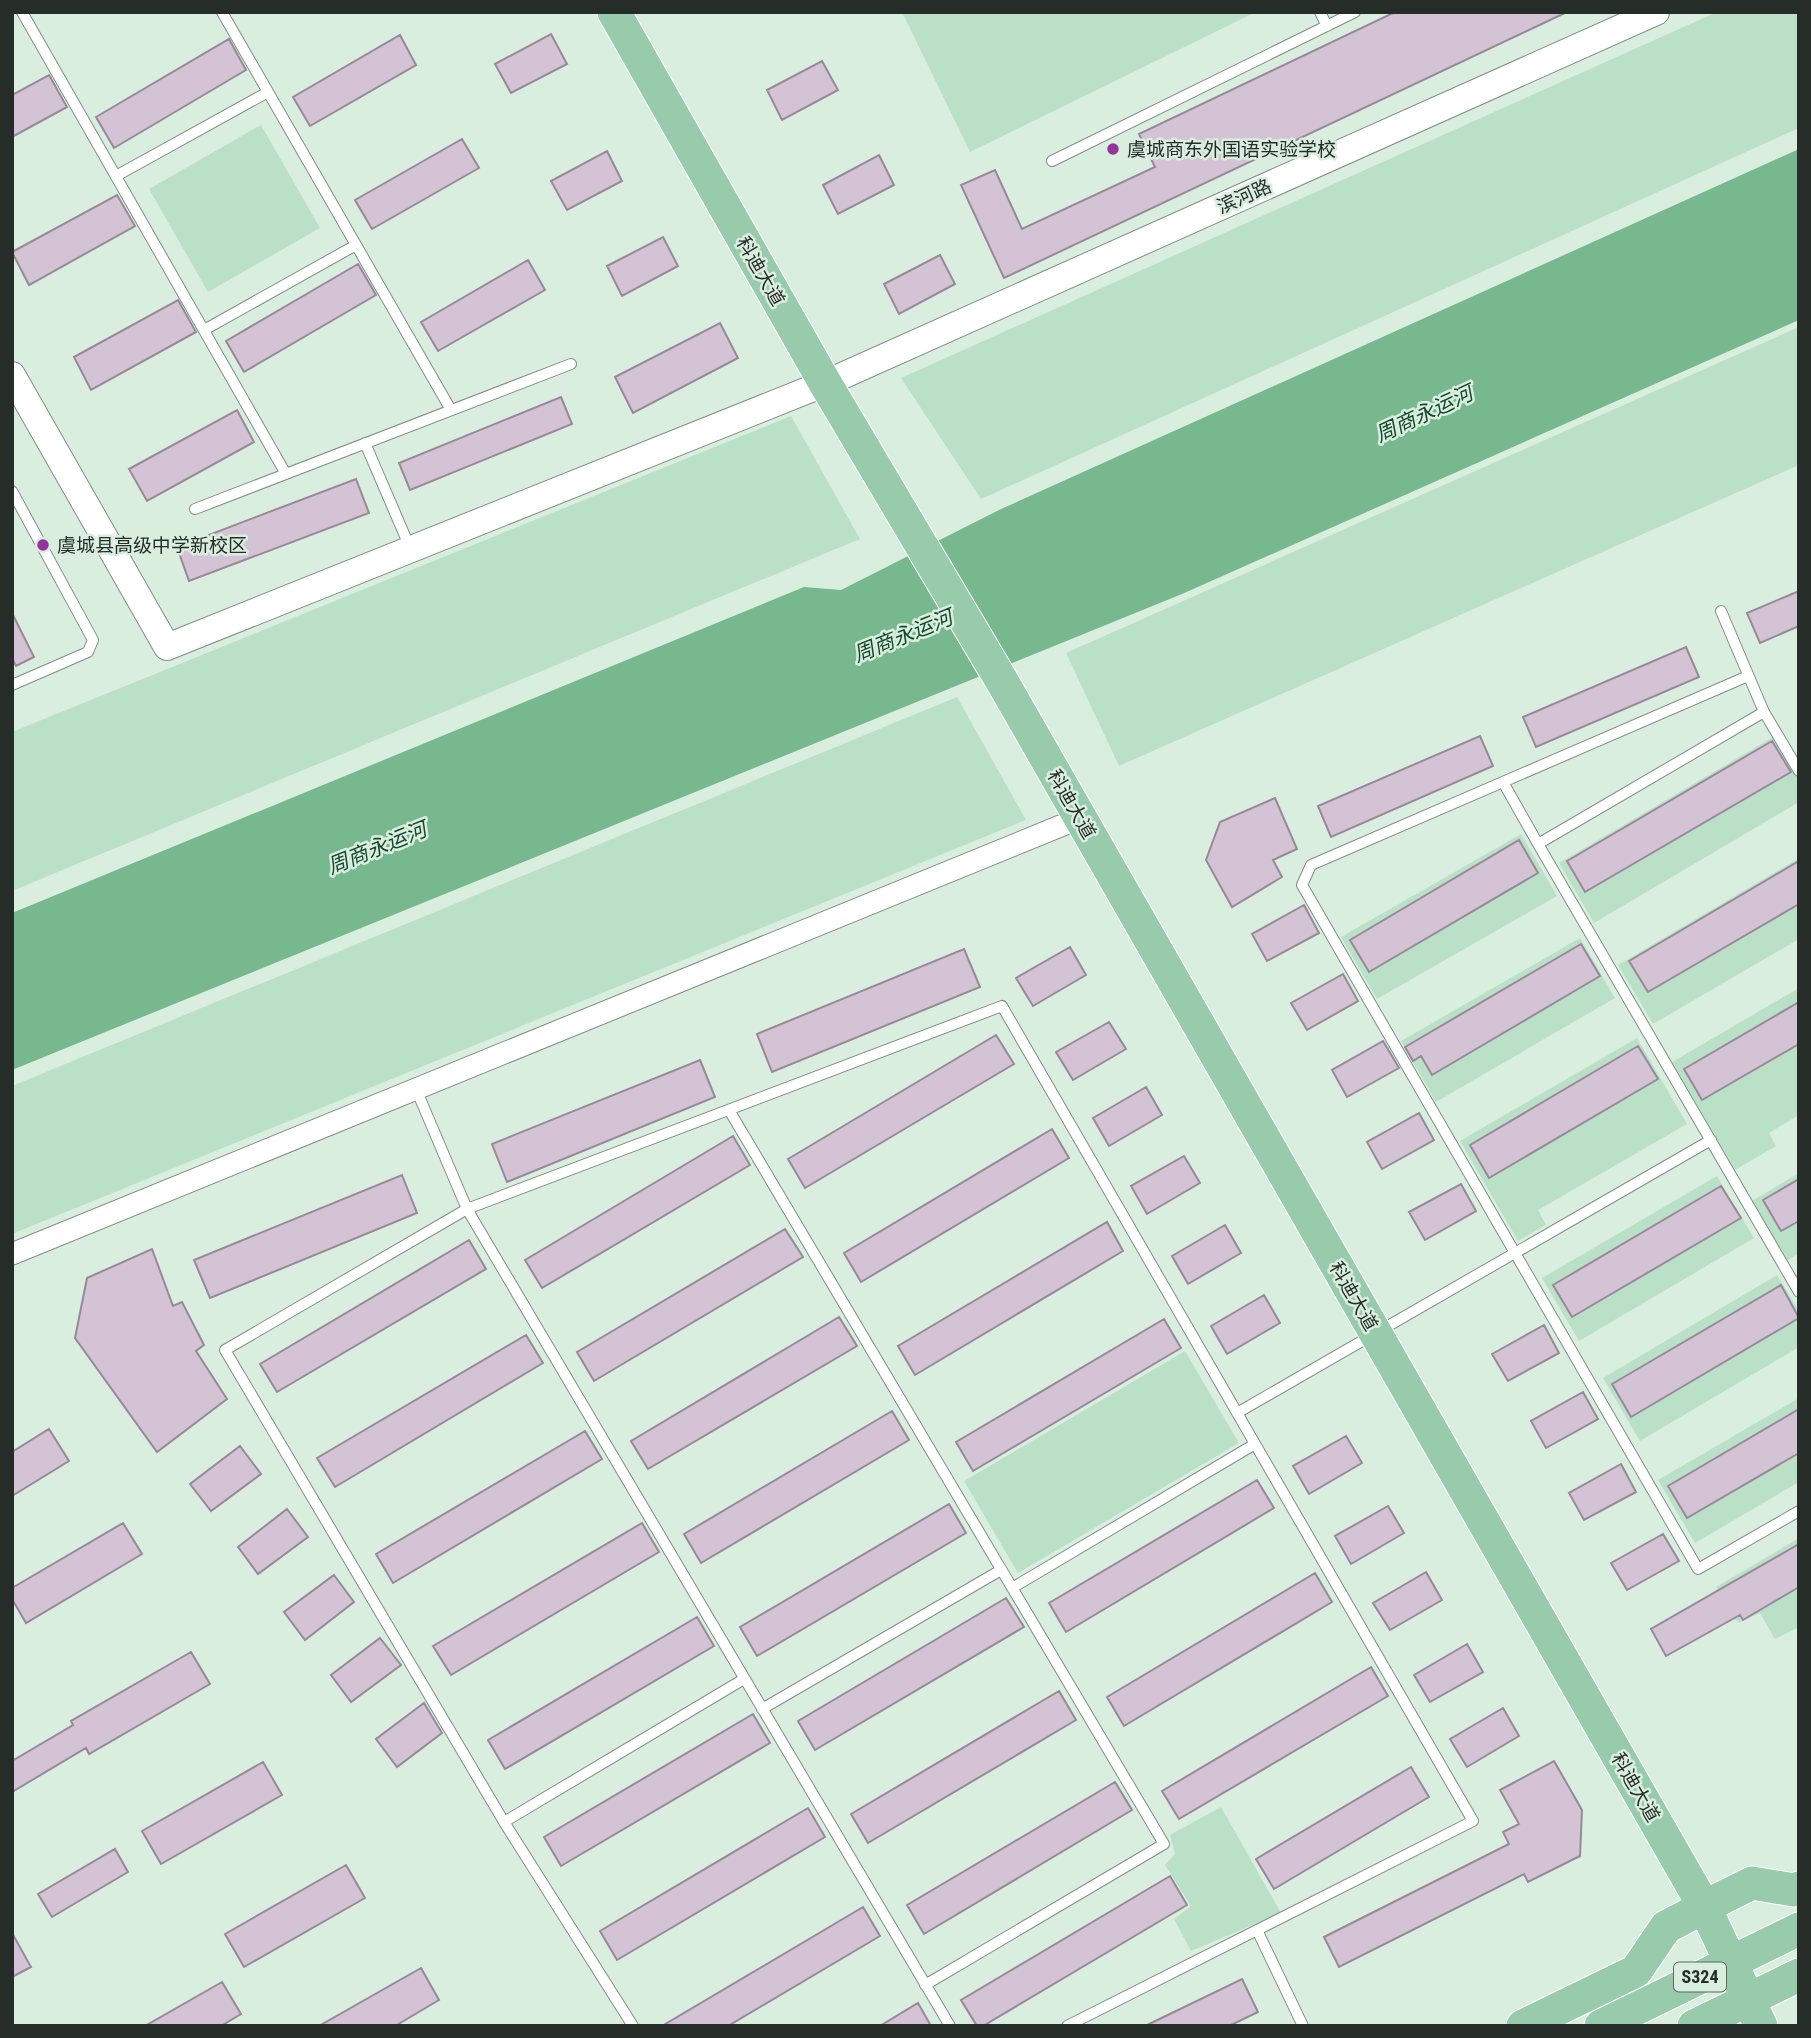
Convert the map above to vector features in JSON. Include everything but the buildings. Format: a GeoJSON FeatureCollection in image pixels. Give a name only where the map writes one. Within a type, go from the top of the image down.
{"type":"FeatureCollection","features":[{"type":"Feature","properties":{"kind":"main road","name":"科迪大道"},"geometry":{"type":"LineString","coordinates":[[614,12],[920,524],[1382,1329],[1711,1904],[1757,2006],[1780,2026]]}},
{"type":"Feature","properties":{"kind":"main road","name":"科迪大道"},"geometry":{"type":"LineString","coordinates":[[637,12],[834,379]]}},
{"type":"Feature","properties":{"kind":"main road","name":"科迪大道"},"geometry":{"type":"LineString","coordinates":[[1009,679],[1080,817],[1382,1329]]}},
{"type":"Feature","properties":{"kind":"main road"},"geometry":{"type":"LineString","coordinates":[[1523,2026],[1636,1971],[1666,1927],[1752,1883],[1794,1890],[1799,1888]]}},
{"type":"Feature","properties":{"kind":"main road","name":"S324"},"geometry":{"type":"LineString","coordinates":[[1601,2026],[1799,1929]]}},
{"type":"Feature","properties":{"kind":"main road","name":"S324"},"geometry":{"type":"LineString","coordinates":[[1694,2026],[1757,2006],[1799,1975]]}},
{"type":"Feature","properties":{"kind":"street","name":"滨河路"},"geometry":{"type":"LineString","coordinates":[[12,375],[167,648],[834,379],[1656,12]]}},
{"type":"Feature","properties":{"kind":"street"},"geometry":{"type":"LineString","coordinates":[[12,1254],[1080,817]]}},
{"type":"Feature","properties":{"kind":"lane"},"geometry":{"type":"LineString","coordinates":[[22,12],[286,474]]}},
{"type":"Feature","properties":{"kind":"lane"},"geometry":{"type":"LineString","coordinates":[[222,12],[451,410]]}},
{"type":"Feature","properties":{"kind":"lane"},"geometry":{"type":"LineString","coordinates":[[1320,12],[1327,26]]}},
{"type":"Feature","properties":{"kind":"lane"},"geometry":{"type":"LineString","coordinates":[[1052,161],[1355,12]]}},
{"type":"Feature","properties":{"kind":"lane"},"geometry":{"type":"LineString","coordinates":[[116,176],[268,92]]}},
{"type":"Feature","properties":{"kind":"lane"},"geometry":{"type":"LineString","coordinates":[[204,330],[356,245]]}},
{"type":"Feature","properties":{"kind":"lane"},"geometry":{"type":"LineString","coordinates":[[195,509],[571,364]]}},
{"type":"Feature","properties":{"kind":"lane"},"geometry":{"type":"LineString","coordinates":[[365,443],[411,550]]}},
{"type":"Feature","properties":{"kind":"lane"},"geometry":{"type":"LineString","coordinates":[[12,491],[93,640],[88,652],[12,685]]}},
{"type":"Feature","properties":{"kind":"lane"},"geometry":{"type":"LineString","coordinates":[[1721,611],[1764,712],[1799,771]]}},
{"type":"Feature","properties":{"kind":"lane"},"geometry":{"type":"LineString","coordinates":[[1748,676],[1311,865],[1302,885],[1698,1569],[1799,1511]]}},
{"type":"Feature","properties":{"kind":"lane"},"geometry":{"type":"LineString","coordinates":[[1538,844],[1764,712]]}},
{"type":"Feature","properties":{"kind":"lane"},"geometry":{"type":"LineString","coordinates":[[1503,782],[1799,1292]]}},
{"type":"Feature","properties":{"kind":"lane"},"geometry":{"type":"LineString","coordinates":[[633,2026],[504,1822],[225,1350],[467,1209],[1002,1006],[1472,1821],[1066,2026]]}},
{"type":"Feature","properties":{"kind":"lane"},"geometry":{"type":"LineString","coordinates":[[416,1089],[467,1209],[950,2026]]}},
{"type":"Feature","properties":{"kind":"lane"},"geometry":{"type":"LineString","coordinates":[[729,1110],[1164,1844],[925,1985]]}},
{"type":"Feature","properties":{"kind":"lane"},"geometry":{"type":"LineString","coordinates":[[1237,1413],[1711,1140]]}},
{"type":"Feature","properties":{"kind":"lane"},"geometry":{"type":"LineString","coordinates":[[1012,1588],[1255,1444]]}},
{"type":"Feature","properties":{"kind":"lane"},"geometry":{"type":"LineString","coordinates":[[762,1709],[1001,1570]]}},
{"type":"Feature","properties":{"kind":"lane"},"geometry":{"type":"LineString","coordinates":[[504,1822],[744,1679]]}},
{"type":"Feature","properties":{"kind":"lane"},"geometry":{"type":"LineString","coordinates":[[1257,1930],[1303,2026]]}},
{"type":"Feature","properties":{"kind":"shaded area"},"geometry":{"type":"Polygon","coordinates":[[[902,12],[1256,12],[970,152],[902,12]]]}},
{"type":"Feature","properties":{"kind":"shaded area"},"geometry":{"type":"Polygon","coordinates":[[[1717,12],[1799,12],[1799,128],[981,499],[901,378],[1717,12]]]}},
{"type":"Feature","properties":{"kind":"shaded area"},"geometry":{"type":"Polygon","coordinates":[[[261,125],[320,228],[208,292],[149,189],[261,125]]]}},
{"type":"Feature","properties":{"kind":"shaded area"},"geometry":{"type":"Polygon","coordinates":[[[1799,327],[1799,465],[1119,766],[1066,653],[1799,327]]]}},
{"type":"Feature","properties":{"kind":"shaded area"},"geometry":{"type":"Polygon","coordinates":[[[791,416],[860,539],[12,891],[12,732],[791,416]]]}},
{"type":"Feature","properties":{"kind":"shaded area"},"geometry":{"type":"Polygon","coordinates":[[[957,697],[1026,820],[12,1234],[12,1086],[957,697]]]}},
{"type":"Feature","properties":{"kind":"shaded area"},"geometry":{"type":"Polygon","coordinates":[[[1775,736],[1799,776],[1799,802],[1594,923],[1559,863],[1775,736]]]}},
{"type":"Feature","properties":{"kind":"shaded area"},"geometry":{"type":"Polygon","coordinates":[[[1521,834],[1557,896],[1377,999],[1341,937],[1521,834]]]}},
{"type":"Feature","properties":{"kind":"shaded area"},"geometry":{"type":"Polygon","coordinates":[[[1799,858],[1799,939],[1653,1024],[1618,965],[1799,858]]]}},
{"type":"Feature","properties":{"kind":"shaded area"},"geometry":{"type":"Polygon","coordinates":[[[1580,938],[1615,998],[1436,1102],[1401,1041],[1580,938]]]}},
{"type":"Feature","properties":{"kind":"shaded area"},"geometry":{"type":"Polygon","coordinates":[[[1799,988],[1799,1115],[1769,1133],[1776,1146],[1735,1170],[1672,1062],[1799,988]]]}},
{"type":"Feature","properties":{"kind":"shaded area"},"geometry":{"type":"Polygon","coordinates":[[[1637,1038],[1687,1124],[1538,1210],[1546,1225],[1518,1241],[1460,1141],[1637,1038]]]}},
{"type":"Feature","properties":{"kind":"shaded area"},"geometry":{"type":"Polygon","coordinates":[[[1799,1173],[1799,1253],[1787,1261],[1752,1201],[1799,1173]]]}},
{"type":"Feature","properties":{"kind":"shaded area"},"geometry":{"type":"Polygon","coordinates":[[[1717,1176],[1754,1238],[1579,1341],[1542,1278],[1717,1176]]]}},
{"type":"Feature","properties":{"kind":"shaded area"},"geometry":{"type":"Polygon","coordinates":[[[1777,1275],[1799,1311],[1799,1347],[1640,1441],[1603,1378],[1777,1275]]]}},
{"type":"Feature","properties":{"kind":"shaded area"},"geometry":{"type":"Polygon","coordinates":[[[1185,1351],[1239,1443],[1018,1573],[964,1481],[1185,1351]]]}},
{"type":"Feature","properties":{"kind":"shaded area"},"geometry":{"type":"Polygon","coordinates":[[[1799,1398],[1799,1482],[1695,1543],[1658,1480],[1799,1398]]]}},
{"type":"Feature","properties":{"kind":"shaded area"},"geometry":{"type":"Polygon","coordinates":[[[1799,1538],[1799,1627],[1775,1639],[1760,1613],[1738,1623],[1716,1587],[1799,1538]]]}},
{"type":"Feature","properties":{"kind":"shaded area"},"geometry":{"type":"Polygon","coordinates":[[[1221,1807],[1281,1913],[1191,1951],[1174,1919],[1191,1906],[1165,1865],[1175,1854],[1170,1835],[1221,1807]]]}},
{"type":"Feature","properties":{"kind":"water","name":"周商永运河"},"geometry":{"type":"Polygon","coordinates":[[[1799,149],[1799,320],[1182,594],[12,1070],[12,913],[804,587],[841,590],[999,510],[1799,149]]]}},
{"type":"Feature","properties":{"kind":"place","name":"虞城商东外国语实验学校"},"geometry":{"type":"Point","coordinates":[1113,149]}},
{"type":"Feature","properties":{"kind":"place","name":"虞城县高级中学新校区"},"geometry":{"type":"Point","coordinates":[43,545]}}]}
